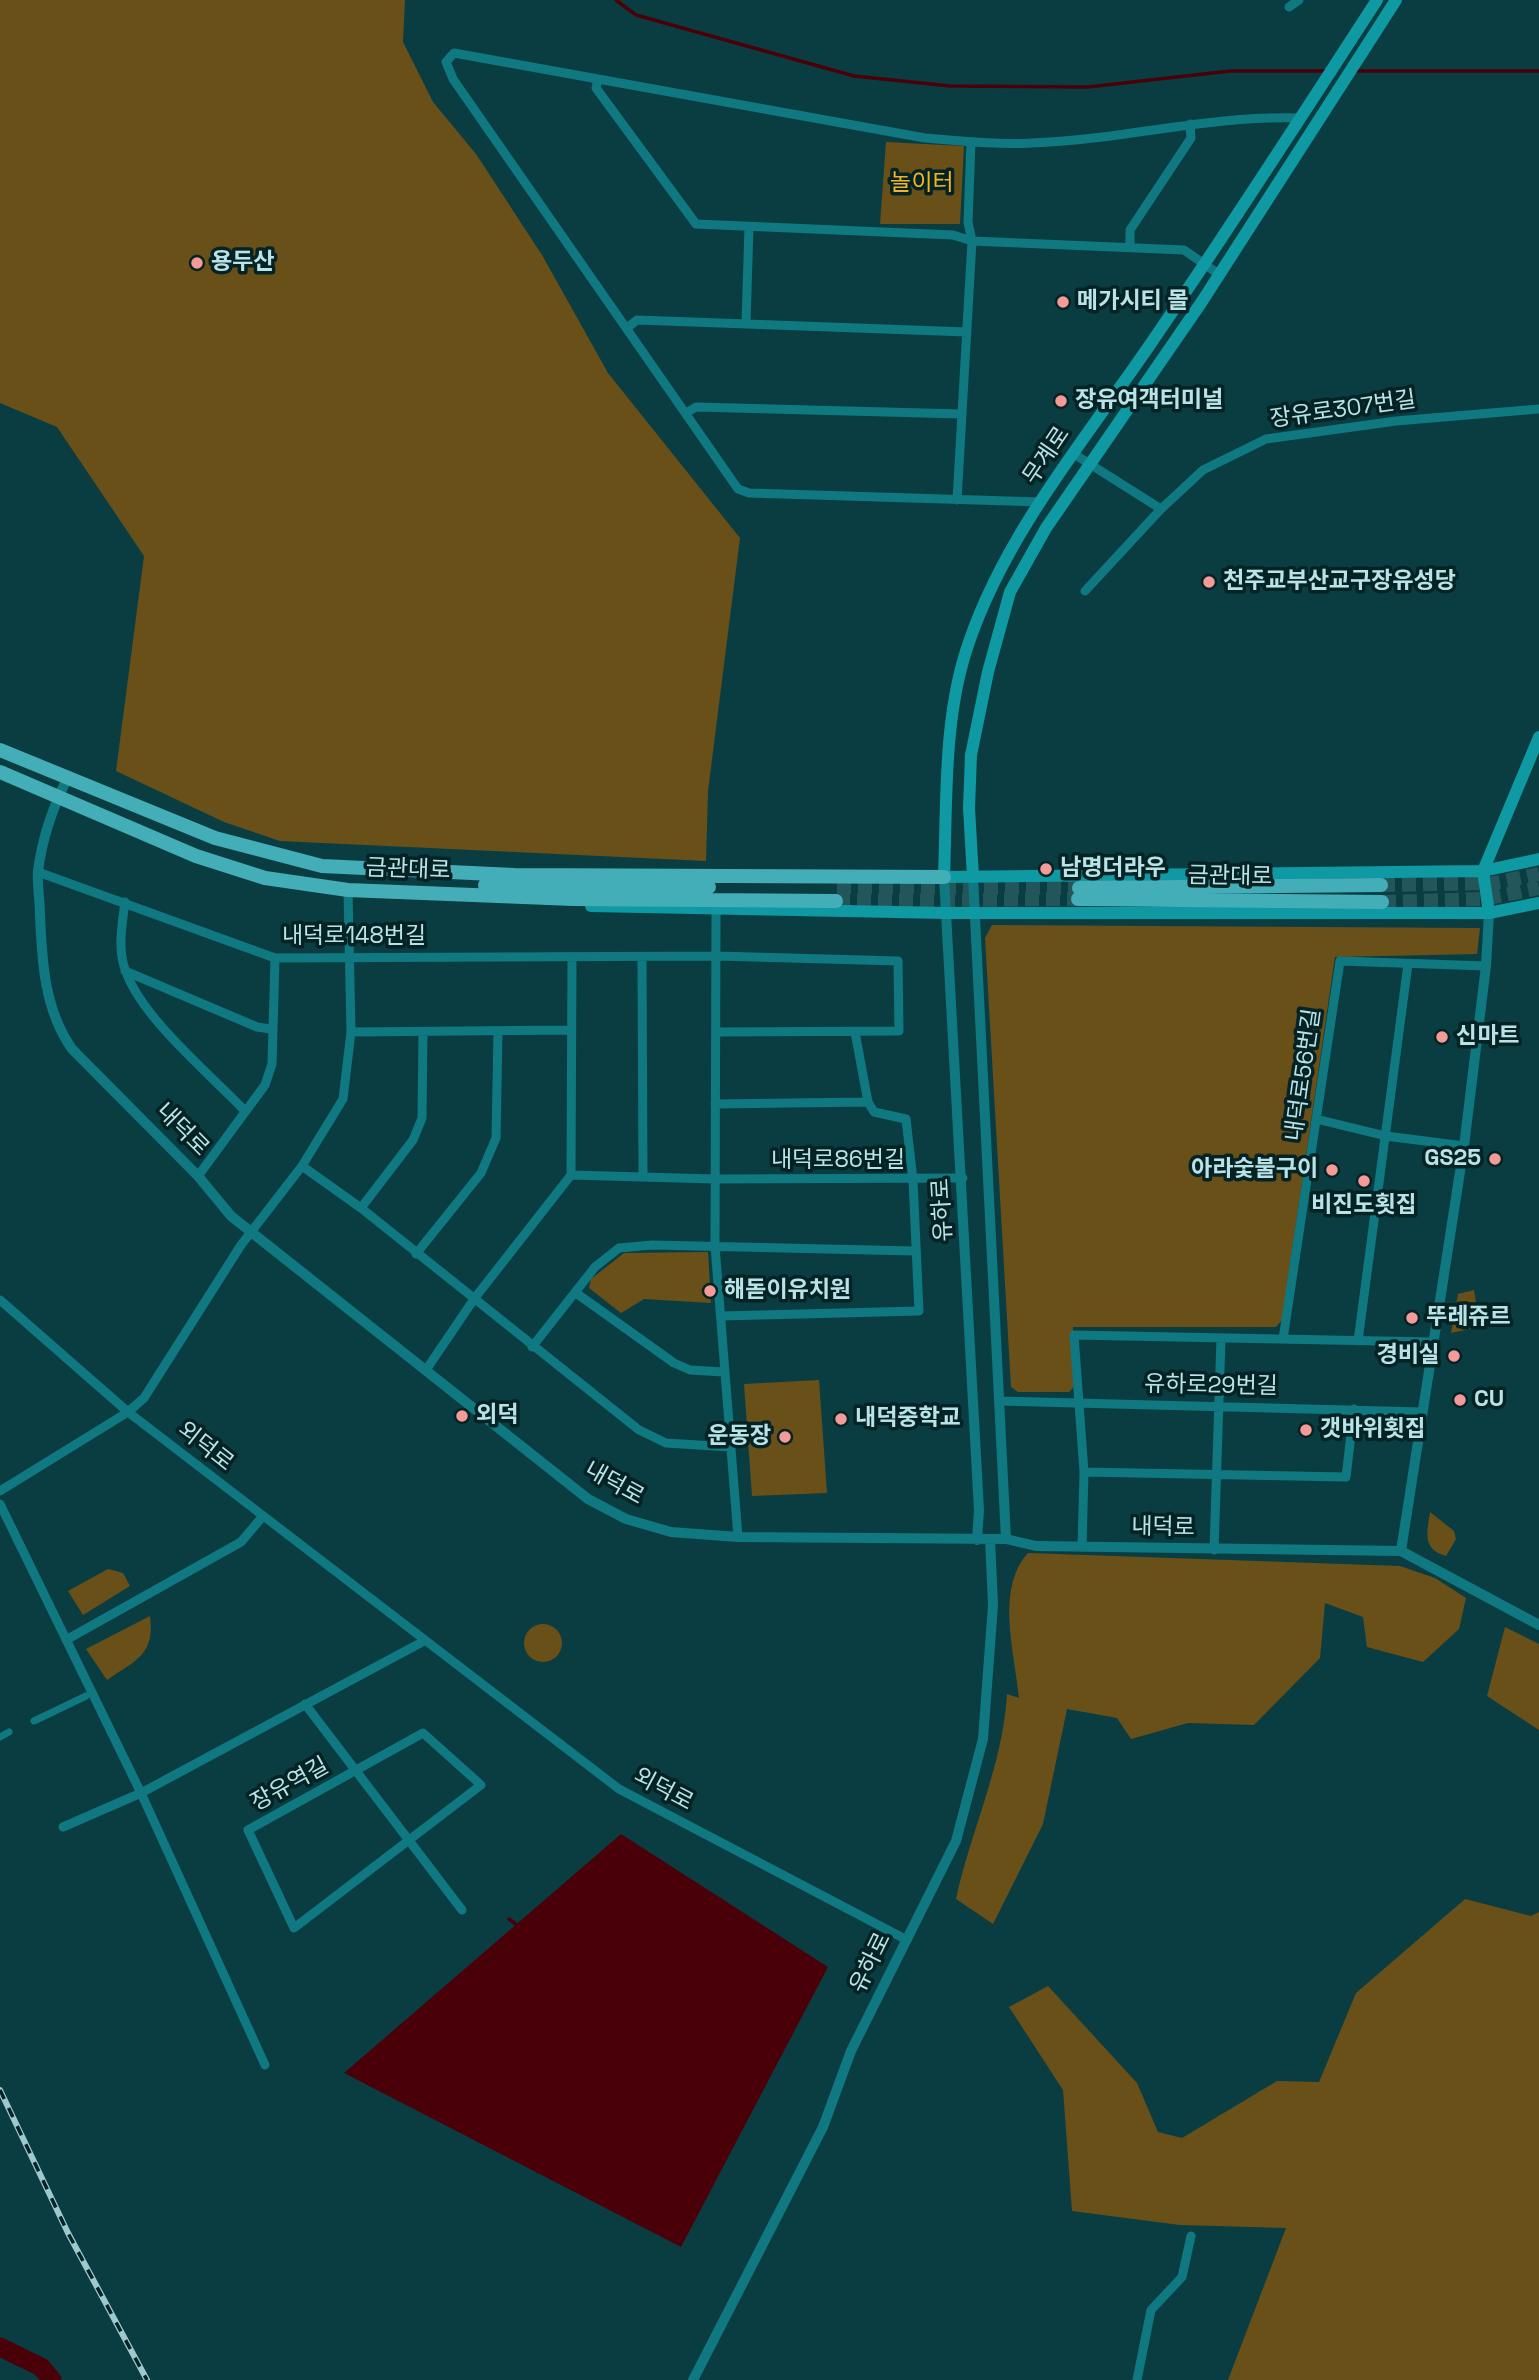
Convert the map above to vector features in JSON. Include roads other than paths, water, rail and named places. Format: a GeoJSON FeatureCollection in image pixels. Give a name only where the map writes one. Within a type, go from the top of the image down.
{"type":"FeatureCollection","features":[{"type":"Feature","properties":{"kind":"main road","name":"무계로"},"geometry":{"type":"LineString","coordinates":[[944,877],[952,713],[968,645],[994,583],[1041,502],[1205,264],[1377,0]]}},
{"type":"Feature","properties":{"kind":"main road","name":"무계로"},"geometry":{"type":"LineString","coordinates":[[973,877],[969,808],[971,755],[988,672],[1010,592],[1046,528],[1220,275],[1395,3]]}},
{"type":"Feature","properties":{"kind":"main road"},"geometry":{"type":"LineString","coordinates":[[1489,913],[1483,871],[1539,737]]}},
{"type":"Feature","properties":{"kind":"main road"},"geometry":{"type":"LineString","coordinates":[[0,750],[215,838],[322,866],[514,875],[973,877],[1483,871],[1539,859]]}},
{"type":"Feature","properties":{"kind":"main road","name":"금관대로"},"geometry":{"type":"LineString","coordinates":[[0,772],[207,860],[265,878],[348,890],[501,896],[836,894],[406,883],[322,866]]}},
{"type":"Feature","properties":{"kind":"main road","name":"금관대로"},"geometry":{"type":"LineString","coordinates":[[1381,885],[1079,893],[1381,902]]}},
{"type":"Feature","properties":{"kind":"main road"},"geometry":{"type":"LineString","coordinates":[[501,896],[577,905],[946,913],[1489,913],[1539,902]]}},
{"type":"Feature","properties":{"kind":"street"},"geometry":{"type":"LineString","coordinates":[[1289,7],[1299,0]]}},
{"type":"Feature","properties":{"kind":"street"},"geometry":{"type":"LineString","coordinates":[[1041,502],[749,493],[738,489],[453,79],[446,62],[454,53],[925,138],[971,142],[1032,143],[1301,114]]}},
{"type":"Feature","properties":{"kind":"street"},"geometry":{"type":"LineString","coordinates":[[598,79],[596,88],[696,225],[953,235],[972,241],[1184,250],[1220,275]]}},
{"type":"Feature","properties":{"kind":"street"},"geometry":{"type":"LineString","coordinates":[[1130,246],[1130,230],[1191,138],[1190,124]]}},
{"type":"Feature","properties":{"kind":"street"},"geometry":{"type":"LineString","coordinates":[[957,500],[972,241],[968,222],[971,142]]}},
{"type":"Feature","properties":{"kind":"street"},"geometry":{"type":"LineString","coordinates":[[746,323],[749,227]]}},
{"type":"Feature","properties":{"kind":"street"},"geometry":{"type":"LineString","coordinates":[[627,328],[637,320],[967,332]]}},
{"type":"Feature","properties":{"kind":"street"},"geometry":{"type":"LineString","coordinates":[[686,413],[696,407],[962,414]]}},
{"type":"Feature","properties":{"kind":"street","name":"장유로307번길"},"geometry":{"type":"LineString","coordinates":[[1085,592],[1161,509],[1203,470],[1266,439],[1396,421],[1539,410]]}},
{"type":"Feature","properties":{"kind":"street"},"geometry":{"type":"LineString","coordinates":[[1074,454],[1161,509]]}},
{"type":"Feature","properties":{"kind":"street","name":"내덕로"},"geometry":{"type":"LineString","coordinates":[[67,779],[58,797],[38,872],[41,956],[48,993],[63,1035],[72,1049],[198,1176],[231,1216],[588,1499],[626,1519],[671,1532],[738,1537],[1006,1539],[1036,1546],[1401,1552],[1539,1625]]}},
{"type":"Feature","properties":{"kind":"street","name":"내덕로148번길"},"geometry":{"type":"LineString","coordinates":[[38,872],[275,958],[350,956],[572,959],[717,956],[898,961],[899,1031],[855,1032]]}},
{"type":"Feature","properties":{"kind":"street","name":"유하로"},"geometry":{"type":"LineString","coordinates":[[944,877],[979,1510],[977,1540]]}},
{"type":"Feature","properties":{"kind":"street","name":"유하로"},"geometry":{"type":"LineString","coordinates":[[973,877],[1006,1539]]}},
{"type":"Feature","properties":{"kind":"street"},"geometry":{"type":"LineString","coordinates":[[0,1491],[128,1412],[144,1398],[251,1231],[302,1166],[343,1099],[351,1032],[348,890]]}},
{"type":"Feature","properties":{"kind":"street"},"geometry":{"type":"LineString","coordinates":[[125,902],[120,945],[125,971],[140,1002],[245,1111]]}},
{"type":"Feature","properties":{"kind":"street"},"geometry":{"type":"LineString","coordinates":[[716,909],[718,1032],[715,1246],[738,1537]]}},
{"type":"Feature","properties":{"kind":"street"},"geometry":{"type":"LineString","coordinates":[[1401,1552],[1464,1146],[1486,966],[1489,913]]}},
{"type":"Feature","properties":{"kind":"street"},"geometry":{"type":"LineString","coordinates":[[198,1176],[265,1084],[272,1064],[275,958]]}},
{"type":"Feature","properties":{"kind":"street"},"geometry":{"type":"LineString","coordinates":[[642,958],[643,1176]]}},
{"type":"Feature","properties":{"kind":"street"},"geometry":{"type":"LineString","coordinates":[[426,1370],[474,1299],[571,1175],[572,959]]}},
{"type":"Feature","properties":{"kind":"street","name":"내덕로56번길"},"geometry":{"type":"LineString","coordinates":[[1283,1339],[1340,961],[1408,964]]}},
{"type":"Feature","properties":{"kind":"street"},"geometry":{"type":"LineString","coordinates":[[1358,1341],[1373,1210],[1408,964],[1486,966]]}},
{"type":"Feature","properties":{"kind":"street"},"geometry":{"type":"LineString","coordinates":[[125,971],[257,1027],[271,1029]]}},
{"type":"Feature","properties":{"kind":"street"},"geometry":{"type":"LineString","coordinates":[[351,1032],[570,1030]]}},
{"type":"Feature","properties":{"kind":"street"},"geometry":{"type":"LineString","coordinates":[[361,1208],[413,1140],[422,1118],[423,1032]]}},
{"type":"Feature","properties":{"kind":"street"},"geometry":{"type":"LineString","coordinates":[[416,1254],[481,1173],[496,1138],[498,1032]]}},
{"type":"Feature","properties":{"kind":"street"},"geometry":{"type":"LineString","coordinates":[[718,1032],[855,1032],[868,1102],[874,1112],[906,1119],[913,1180],[914,1251],[919,1311],[721,1316]]}},
{"type":"Feature","properties":{"kind":"street"},"geometry":{"type":"LineString","coordinates":[[715,1104],[868,1102]]}},
{"type":"Feature","properties":{"kind":"street"},"geometry":{"type":"LineString","coordinates":[[1316,1119],[1385,1136],[1464,1146]]}},
{"type":"Feature","properties":{"kind":"street"},"geometry":{"type":"LineString","coordinates":[[302,1166],[361,1208],[639,1430],[666,1443],[697,1448],[730,1447]]}},
{"type":"Feature","properties":{"kind":"street","name":"내덕로86번길"},"geometry":{"type":"LineString","coordinates":[[571,1175],[714,1180],[962,1178]]}},
{"type":"Feature","properties":{"kind":"street"},"geometry":{"type":"LineString","coordinates":[[532,1347],[595,1267],[619,1248],[715,1246],[914,1251]]}},
{"type":"Feature","properties":{"kind":"street"},"geometry":{"type":"LineString","coordinates":[[576,1293],[674,1363],[690,1370],[724,1372]]}},
{"type":"Feature","properties":{"kind":"street","name":"외덕로"},"geometry":{"type":"LineString","coordinates":[[0,1300],[128,1412],[619,1789],[907,1940]]}},
{"type":"Feature","properties":{"kind":"street"},"geometry":{"type":"LineString","coordinates":[[1082,1547],[1084,1472],[1074,1335],[1432,1342]]}},
{"type":"Feature","properties":{"kind":"street"},"geometry":{"type":"LineString","coordinates":[[1214,1550],[1221,1339]]}},
{"type":"Feature","properties":{"kind":"street","name":"유하로29번길"},"geometry":{"type":"LineString","coordinates":[[999,1401],[1423,1412]]}},
{"type":"Feature","properties":{"kind":"street"},"geometry":{"type":"LineString","coordinates":[[1084,1472],[1346,1477],[1354,1409]]}},
{"type":"Feature","properties":{"kind":"street"},"geometry":{"type":"LineString","coordinates":[[0,1504],[141,1793],[265,2065]]}},
{"type":"Feature","properties":{"kind":"street"},"geometry":{"type":"LineString","coordinates":[[66,1640],[241,1542],[263,1516]]}},
{"type":"Feature","properties":{"kind":"street","name":"유하로"},"geometry":{"type":"LineString","coordinates":[[693,2380],[823,2127],[851,2051],[957,1841],[983,1739],[993,1605],[990,1539]]}},
{"type":"Feature","properties":{"kind":"street"},"geometry":{"type":"LineString","coordinates":[[63,1827],[141,1793],[424,1641]]}},
{"type":"Feature","properties":{"kind":"street"},"geometry":{"type":"LineString","coordinates":[[34,1721],[86,1696]]}},
{"type":"Feature","properties":{"kind":"street"},"geometry":{"type":"LineString","coordinates":[[305,1704],[462,1910]]}},
{"type":"Feature","properties":{"kind":"street"},"geometry":{"type":"LineString","coordinates":[[0,1737],[9,1732]]}},
{"type":"Feature","properties":{"kind":"street","name":"장유역길"},"geometry":{"type":"LineString","coordinates":[[423,1733],[481,1785],[294,1928],[248,1830],[356,1770],[423,1733]]}},
{"type":"Feature","properties":{"kind":"street"},"geometry":{"type":"LineString","coordinates":[[1138,2380],[1151,2310],[1182,2277],[1191,2236]]}},
{"type":"Feature","properties":{"kind":"waterway"},"geometry":{"type":"LineString","coordinates":[[616,0],[636,15],[854,76],[950,86],[1088,87],[1230,71],[1327,71]]}},
{"type":"Feature","properties":{"kind":"waterway"},"geometry":{"type":"LineString","coordinates":[[1356,71],[1539,71]]}},
{"type":"Feature","properties":{"kind":"waterway"},"geometry":{"type":"LineString","coordinates":[[509,1919],[517,1925]]}},
{"type":"Feature","properties":{"kind":"waterway"},"geometry":{"type":"LineString","coordinates":[[0,2347],[41,2367],[52,2380]]}},
{"type":"Feature","properties":{"kind":"tunnel"},"geometry":{"type":"LineString","coordinates":[[1381,885],[1494,883],[1539,874]]}},
{"type":"Feature","properties":{"kind":"tunnel"},"geometry":{"type":"LineString","coordinates":[[837,887],[1079,888]]}},
{"type":"Feature","properties":{"kind":"tunnel"},"geometry":{"type":"LineString","coordinates":[[1382,902],[1484,899],[1539,888]]}},
{"type":"Feature","properties":{"kind":"tunnel"},"geometry":{"type":"LineString","coordinates":[[836,901],[1078,899]]}},
{"type":"Feature","properties":{"kind":"railway"},"geometry":{"type":"LineString","coordinates":[[0,2090],[68,2233],[147,2380]]}},
{"type":"Feature","properties":{"kind":"place","name":"용두산"},"geometry":{"type":"Point","coordinates":[197,263]}},
{"type":"Feature","properties":{"kind":"place","name":"메가시티 몰"},"geometry":{"type":"Point","coordinates":[1063,302]}},
{"type":"Feature","properties":{"kind":"place","name":"장유여객터미널"},"geometry":{"type":"Point","coordinates":[1061,401]}},
{"type":"Feature","properties":{"kind":"place","name":"천주교부산교구장유성당"},"geometry":{"type":"Point","coordinates":[1209,582]}},
{"type":"Feature","properties":{"kind":"place","name":"남명더라우"},"geometry":{"type":"Point","coordinates":[1046,869]}},
{"type":"Feature","properties":{"kind":"place","name":"신마트"},"geometry":{"type":"Point","coordinates":[1442,1037]}},
{"type":"Feature","properties":{"kind":"place","name":"GS25"},"geometry":{"type":"Point","coordinates":[1495,1159]}},
{"type":"Feature","properties":{"kind":"place","name":"아라숯불구이"},"geometry":{"type":"Point","coordinates":[1332,1170]}},
{"type":"Feature","properties":{"kind":"place","name":"비진도횟집"},"geometry":{"type":"Point","coordinates":[1364,1181]}},
{"type":"Feature","properties":{"kind":"place","name":"해돋이유치원"},"geometry":{"type":"Point","coordinates":[710,1291]}},
{"type":"Feature","properties":{"kind":"place","name":"뚜레쥬르"},"geometry":{"type":"Point","coordinates":[1412,1318]}},
{"type":"Feature","properties":{"kind":"place","name":"경비실"},"geometry":{"type":"Point","coordinates":[1454,1356]}},
{"type":"Feature","properties":{"kind":"place","name":"CU"},"geometry":{"type":"Point","coordinates":[1460,1400]}},
{"type":"Feature","properties":{"kind":"place","name":"외덕"},"geometry":{"type":"Point","coordinates":[462,1416]}},
{"type":"Feature","properties":{"kind":"place","name":"내덕중학교"},"geometry":{"type":"Point","coordinates":[841,1419]}},
{"type":"Feature","properties":{"kind":"place","name":"갯바위횟집"},"geometry":{"type":"Point","coordinates":[1306,1430]}},
{"type":"Feature","properties":{"kind":"place","name":"운동장"},"geometry":{"type":"Point","coordinates":[785,1437]}},
{"type":"Feature","properties":{"kind":"park label","name":"놀이터"},"geometry":{"type":"Point","coordinates":[922,184]}}]}
